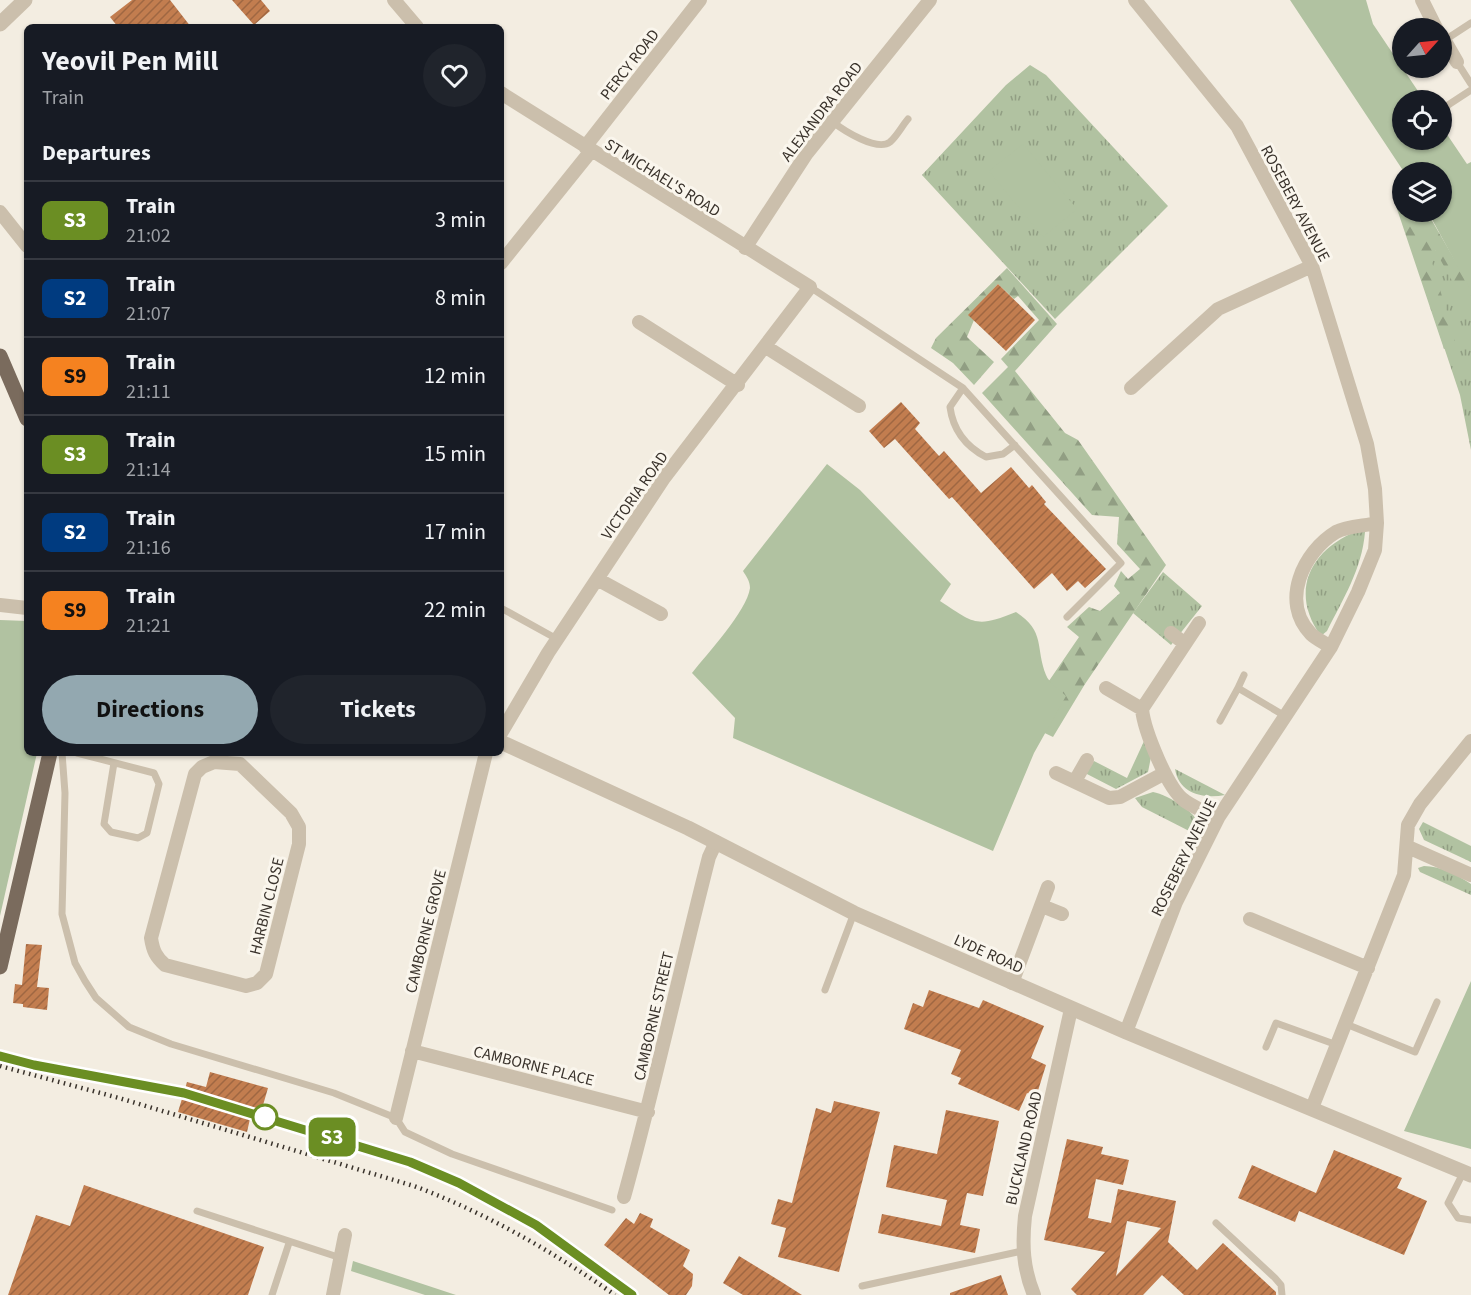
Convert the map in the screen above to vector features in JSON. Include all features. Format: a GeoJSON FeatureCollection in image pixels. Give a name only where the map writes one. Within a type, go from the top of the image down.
{"type":"FeatureCollection","features":[{"type":"Feature","properties":{"kind":"main road"},"geometry":{"type":"LineString","coordinates":[[0,355],[24,391]]}},
{"type":"Feature","properties":{"kind":"main road"},"geometry":{"type":"LineString","coordinates":[[0,355],[24,412]]}},
{"type":"Feature","properties":{"kind":"main road"},"geometry":{"type":"LineString","coordinates":[[0,967],[49,756]]}},
{"type":"Feature","properties":{"kind":"street"},"geometry":{"type":"LineString","coordinates":[[0,24],[25,0]]}},
{"type":"Feature","properties":{"kind":"street","name":"PERCY ROAD"},"geometry":{"type":"LineString","coordinates":[[504,259],[700,0]]}},
{"type":"Feature","properties":{"kind":"street","name":"ALEXANDRA ROAD"},"geometry":{"type":"LineString","coordinates":[[745,248],[807,153],[930,0]]}},
{"type":"Feature","properties":{"kind":"street","name":"ROSEBERY AVENUE"},"geometry":{"type":"LineString","coordinates":[[1125,1032],[1176,902],[1218,818],[1330,647],[1358,592],[1375,550],[1377,523],[1375,489],[1367,444],[1312,266],[1237,126],[1135,0]]}},
{"type":"Feature","properties":{"kind":"street"},"geometry":{"type":"LineString","coordinates":[[1422,0],[1432,18]]}},
{"type":"Feature","properties":{"kind":"street"},"geometry":{"type":"LineString","coordinates":[[398,1],[415,24]]}},
{"type":"Feature","properties":{"kind":"street"},"geometry":{"type":"LineString","coordinates":[[1452,54],[1457,62]]}},
{"type":"Feature","properties":{"kind":"street","name":"ST MICHAEL'S ROAD"},"geometry":{"type":"LineString","coordinates":[[504,95],[810,287]]}},
{"type":"Feature","properties":{"kind":"street"},"geometry":{"type":"LineString","coordinates":[[0,212],[24,242]]}},
{"type":"Feature","properties":{"kind":"street"},"geometry":{"type":"LineString","coordinates":[[1131,388],[1218,309],[1312,266]]}},
{"type":"Feature","properties":{"kind":"street","name":"VICTORIA ROAD"},"geometry":{"type":"LineString","coordinates":[[504,728],[557,639],[664,478],[738,385],[810,287]]}},
{"type":"Feature","properties":{"kind":"street"},"geometry":{"type":"LineString","coordinates":[[639,322],[738,385]]}},
{"type":"Feature","properties":{"kind":"street"},"geometry":{"type":"LineString","coordinates":[[766,347],[859,406]]}},
{"type":"Feature","properties":{"kind":"street"},"geometry":{"type":"LineString","coordinates":[[1330,647],[1311,634],[1300,615],[1296,589],[1302,567],[1319,546],[1338,531],[1377,523]]}},
{"type":"Feature","properties":{"kind":"street"},"geometry":{"type":"LineString","coordinates":[[597,579],[661,614]]}},
{"type":"Feature","properties":{"kind":"street"},"geometry":{"type":"LineString","coordinates":[[0,605],[24,608]]}},
{"type":"Feature","properties":{"kind":"street"},"geometry":{"type":"LineString","coordinates":[[1199,623],[1142,710],[1143,722],[1164,774],[1183,800],[1218,818]]}},
{"type":"Feature","properties":{"kind":"street"},"geometry":{"type":"LineString","coordinates":[[1171,633],[1185,643]]}},
{"type":"Feature","properties":{"kind":"street"},"geometry":{"type":"LineString","coordinates":[[1106,687],[1142,710]]}},
{"type":"Feature","properties":{"kind":"street"},"geometry":{"type":"LineString","coordinates":[[1312,1108],[1404,875],[1408,825],[1420,804],[1471,741]]}},
{"type":"Feature","properties":{"kind":"street","name":"LYDE ROAD"},"geometry":{"type":"LineString","coordinates":[[504,743],[716,842],[854,913],[1125,1032],[1467,1174]]}},
{"type":"Feature","properties":{"kind":"street","name":"CAMBORNE GROVE"},"geometry":{"type":"LineString","coordinates":[[396,1118],[485,756]]}},
{"type":"Feature","properties":{"kind":"street","name":"HARBIN CLOSE"},"geometry":{"type":"LineString","coordinates":[[242,759],[291,813],[299,827],[299,844],[266,974],[257,983],[246,986],[165,966],[157,959],[151,938],[195,774],[202,766],[214,762],[242,759]]}},
{"type":"Feature","properties":{"kind":"street"},"geometry":{"type":"LineString","coordinates":[[1075,781],[1087,760]]}},
{"type":"Feature","properties":{"kind":"street"},"geometry":{"type":"LineString","coordinates":[[1056,773],[1108,798],[1120,797],[1164,774]]}},
{"type":"Feature","properties":{"kind":"street","name":"CAMBORNE STREET"},"geometry":{"type":"LineString","coordinates":[[624,1197],[648,1112],[681,964],[709,857],[716,842]]}},
{"type":"Feature","properties":{"kind":"street"},"geometry":{"type":"LineString","coordinates":[[1408,847],[1471,875]]}},
{"type":"Feature","properties":{"kind":"street"},"geometry":{"type":"LineString","coordinates":[[1012,983],[1048,887]]}},
{"type":"Feature","properties":{"kind":"street"},"geometry":{"type":"LineString","coordinates":[[1042,906],[1062,914]]}},
{"type":"Feature","properties":{"kind":"street"},"geometry":{"type":"LineString","coordinates":[[1250,919],[1368,968]]}},
{"type":"Feature","properties":{"kind":"street","name":"BUCKLAND ROAD"},"geometry":{"type":"LineString","coordinates":[[1034,1295],[1022,1251],[1024,1216],[1071,1009]]}},
{"type":"Feature","properties":{"kind":"street","name":"CAMBORNE PLACE"},"geometry":{"type":"LineString","coordinates":[[412,1051],[648,1112]]}},
{"type":"Feature","properties":{"kind":"street"},"geometry":{"type":"LineString","coordinates":[[333,1295],[345,1234]]}},
{"type":"Feature","properties":{"kind":"lane"},"geometry":{"type":"LineString","coordinates":[[1452,31],[1471,23]]}},
{"type":"Feature","properties":{"kind":"lane"},"geometry":{"type":"LineString","coordinates":[[1457,62],[1471,84]]}},
{"type":"Feature","properties":{"kind":"lane"},"geometry":{"type":"LineString","coordinates":[[1452,103],[1471,90]]}},
{"type":"Feature","properties":{"kind":"lane"},"geometry":{"type":"LineString","coordinates":[[833,122],[864,140],[882,145],[889,143],[908,119]]}},
{"type":"Feature","properties":{"kind":"lane"},"geometry":{"type":"LineString","coordinates":[[810,287],[963,388],[1121,562],[1067,617]]}},
{"type":"Feature","properties":{"kind":"lane"},"geometry":{"type":"LineString","coordinates":[[963,388],[950,407],[952,424],[966,443],[986,457],[1002,454],[1015,445]]}},
{"type":"Feature","properties":{"kind":"lane"},"geometry":{"type":"LineString","coordinates":[[504,610],[557,639]]}},
{"type":"Feature","properties":{"kind":"lane"},"geometry":{"type":"LineString","coordinates":[[1220,721],[1244,675]]}},
{"type":"Feature","properties":{"kind":"lane"},"geometry":{"type":"LineString","coordinates":[[1238,688],[1285,716]]}},
{"type":"Feature","properties":{"kind":"lane"},"geometry":{"type":"LineString","coordinates":[[62,756],[65,793],[62,914],[75,963],[96,999],[129,1026],[171,1044],[334,1093],[396,1118],[405,1132],[452,1154],[612,1210]]}},
{"type":"Feature","properties":{"kind":"lane"},"geometry":{"type":"LineString","coordinates":[[88,756],[154,773],[159,784],[147,833],[138,838],[111,832],[104,824],[114,763]]}},
{"type":"Feature","properties":{"kind":"lane"},"geometry":{"type":"LineString","coordinates":[[825,990],[854,913]]}},
{"type":"Feature","properties":{"kind":"lane"},"geometry":{"type":"LineString","coordinates":[[1346,1023],[1415,1052],[1437,1002]]}},
{"type":"Feature","properties":{"kind":"lane"},"geometry":{"type":"LineString","coordinates":[[1266,1047],[1276,1023],[1337,1046]]}},
{"type":"Feature","properties":{"kind":"lane"},"geometry":{"type":"LineString","coordinates":[[1467,1174],[1448,1203],[1458,1218],[1471,1220]]}},
{"type":"Feature","properties":{"kind":"lane"},"geometry":{"type":"LineString","coordinates":[[197,1211],[289,1243],[341,1258]]}},
{"type":"Feature","properties":{"kind":"lane"},"geometry":{"type":"LineString","coordinates":[[1216,1223],[1275,1278],[1281,1285],[1282,1295]]}},
{"type":"Feature","properties":{"kind":"lane"},"geometry":{"type":"LineString","coordinates":[[272,1295],[289,1243]]}},
{"type":"Feature","properties":{"kind":"lane"},"geometry":{"type":"LineString","coordinates":[[862,1286],[1022,1251]]}},
{"type":"Feature","properties":{"kind":"green space"},"geometry":{"type":"Polygon","coordinates":[[[1290,0],[1366,0],[1373,24],[1392,52],[1392,78],[1409,78],[1417,90],[1392,90],[1392,150],[1452,150],[1452,142],[1467,164],[1471,162],[1471,291],[1433,222],[1452,222],[1452,162],[1397,162],[1290,0]]]}},
{"type":"Feature","properties":{"kind":"green space"},"geometry":{"type":"Polygon","coordinates":[[[1030,65],[1046,75],[1168,206],[1055,319],[922,175],[1006,85],[1030,65]]]}},
{"type":"Feature","properties":{"kind":"green space"},"geometry":{"type":"Polygon","coordinates":[[[1023,144],[1077,209],[1043,237],[989,171],[1023,144]]]}},
{"type":"Feature","properties":{"kind":"green space"},"geometry":{"type":"Polygon","coordinates":[[[1401,222],[1433,222],[1471,288],[1471,315],[1435,250],[1429,252],[1456,344],[1444,349],[1401,222]]]}},
{"type":"Feature","properties":{"kind":"green space"},"geometry":{"type":"Polygon","coordinates":[[[1402,222],[1413,222],[1471,294],[1471,450],[1460,395],[1402,222]]]}},
{"type":"Feature","properties":{"kind":"green space"},"geometry":{"type":"Polygon","coordinates":[[[1007,268],[1057,324],[1015,371],[1065,433],[1078,440],[1166,565],[1085,684],[1053,737],[1032,727],[1027,713],[1079,637],[1067,627],[1089,607],[1100,611],[1120,593],[1114,586],[1121,571],[1128,579],[1140,569],[1117,544],[1119,517],[1092,515],[982,393],[1008,367],[1001,359],[1039,320],[1018,296],[1014,299],[998,284],[969,315],[974,320],[967,337],[994,362],[974,385],[953,363],[931,348],[936,338],[1007,268]]]}},
{"type":"Feature","properties":{"kind":"green space"},"geometry":{"type":"Polygon","coordinates":[[[827,464],[860,490],[951,584],[940,601],[961,615],[976,621],[984,622],[1016,612],[1025,619],[1036,633],[1047,678],[1066,696],[1034,753],[993,851],[733,738],[735,718],[692,673],[726,632],[742,608],[750,588],[743,571],[827,464]]]}},
{"type":"Feature","properties":{"kind":"green space"},"geometry":{"type":"Polygon","coordinates":[[[1357,531],[1365,532],[1356,571],[1327,631],[1321,636],[1311,620],[1307,604],[1306,588],[1309,574],[1327,549],[1357,531]]]}},
{"type":"Feature","properties":{"kind":"green space"},"geometry":{"type":"Polygon","coordinates":[[[1163,572],[1202,606],[1171,645],[1133,613],[1163,572]]]}},
{"type":"Feature","properties":{"kind":"green space"},"geometry":{"type":"Polygon","coordinates":[[[0,620],[24,621],[24,756],[36,756],[0,916],[0,620]]]}},
{"type":"Feature","properties":{"kind":"green space"},"geometry":{"type":"Polygon","coordinates":[[[1145,739],[1152,752],[1148,772],[1116,789],[1085,773],[1094,761],[1127,778],[1145,739]]]}},
{"type":"Feature","properties":{"kind":"green space"},"geometry":{"type":"Polygon","coordinates":[[[1175,769],[1225,795],[1209,796],[1194,793],[1182,784],[1175,769]]]}},
{"type":"Feature","properties":{"kind":"green space"},"geometry":{"type":"Polygon","coordinates":[[[1153,792],[1168,797],[1184,807],[1197,819],[1201,833],[1197,835],[1142,807],[1135,798],[1153,792]]]}},
{"type":"Feature","properties":{"kind":"green space"},"geometry":{"type":"Polygon","coordinates":[[[1423,822],[1471,846],[1471,862],[1424,840],[1419,829],[1423,822]]]}},
{"type":"Feature","properties":{"kind":"green space"},"geometry":{"type":"Polygon","coordinates":[[[1424,866],[1455,874],[1471,884],[1471,895],[1420,872],[1418,868],[1424,866]]]}},
{"type":"Feature","properties":{"kind":"green space"},"geometry":{"type":"Polygon","coordinates":[[[1471,981],[1471,1149],[1404,1131],[1471,981]]]}},
{"type":"Feature","properties":{"kind":"green space"},"geometry":{"type":"Polygon","coordinates":[[[353,1261],[456,1295],[425,1295],[351,1271],[353,1261]]]}},
{"type":"Feature","properties":{"kind":"building"},"geometry":{"type":"Polygon","coordinates":[[[132,0],[170,0],[189,24],[116,24],[110,17],[132,0]]]}},
{"type":"Feature","properties":{"kind":"building"},"geometry":{"type":"Polygon","coordinates":[[[232,0],[261,0],[270,11],[253,24],[232,0]]]}},
{"type":"Feature","properties":{"kind":"building"},"geometry":{"type":"Polygon","coordinates":[[[998,284],[1035,320],[1006,351],[968,315],[998,284]]]}},
{"type":"Feature","properties":{"kind":"building"},"geometry":{"type":"Polygon","coordinates":[[[901,402],[920,423],[915,429],[939,456],[944,451],[981,493],[1011,467],[1029,488],[1032,485],[1046,502],[1044,504],[1106,569],[1085,588],[1078,581],[1067,591],[1052,573],[1034,589],[952,497],[949,499],[895,439],[884,448],[869,431],[901,402]]]}},
{"type":"Feature","properties":{"kind":"building"},"geometry":{"type":"Polygon","coordinates":[[[26,944],[42,945],[37,987],[49,988],[47,1010],[23,1007],[23,1004],[13,1003],[15,984],[22,985],[26,944]]]}},
{"type":"Feature","properties":{"kind":"building"},"geometry":{"type":"Polygon","coordinates":[[[929,990],[979,1008],[983,1000],[1044,1026],[1031,1058],[1046,1065],[1036,1097],[1027,1093],[1019,1111],[958,1084],[961,1078],[951,1074],[961,1050],[904,1029],[913,1003],[923,1007],[929,990]]]}},
{"type":"Feature","properties":{"kind":"building"},"geometry":{"type":"Polygon","coordinates":[[[210,1072],[268,1088],[261,1112],[252,1110],[247,1132],[178,1112],[187,1082],[206,1087],[210,1072]]]}},
{"type":"Feature","properties":{"kind":"building"},"geometry":{"type":"Polygon","coordinates":[[[834,1101],[880,1112],[839,1272],[778,1257],[786,1228],[771,1224],[778,1199],[792,1203],[816,1108],[831,1113],[834,1101]]]}},
{"type":"Feature","properties":{"kind":"building"},"geometry":{"type":"Polygon","coordinates":[[[946,1110],[999,1121],[983,1196],[967,1193],[960,1225],[980,1229],[975,1253],[878,1233],[882,1214],[941,1226],[947,1200],[886,1187],[894,1145],[937,1154],[946,1110]]]}},
{"type":"Feature","properties":{"kind":"building"},"geometry":{"type":"Polygon","coordinates":[[[1067,1139],[1103,1147],[1101,1154],[1129,1160],[1123,1185],[1096,1179],[1088,1218],[1111,1223],[1118,1189],[1176,1201],[1168,1242],[1197,1270],[1223,1243],[1276,1292],[1276,1295],[1184,1295],[1162,1275],[1143,1295],[1077,1295],[1071,1289],[1105,1252],[1044,1240],[1067,1139]],[[1127,1221],[1116,1276],[1161,1228],[1127,1221]]]}},
{"type":"Feature","properties":{"kind":"building"},"geometry":{"type":"Polygon","coordinates":[[[1334,1150],[1402,1178],[1397,1188],[1427,1201],[1404,1255],[1299,1211],[1295,1222],[1238,1198],[1252,1165],[1316,1193],[1334,1150]]]}},
{"type":"Feature","properties":{"kind":"building"},"geometry":{"type":"Polygon","coordinates":[[[84,1185],[264,1247],[248,1295],[8,1295],[36,1215],[70,1226],[84,1185]]]}},
{"type":"Feature","properties":{"kind":"building"},"geometry":{"type":"Polygon","coordinates":[[[640,1213],[653,1219],[650,1227],[690,1250],[683,1266],[693,1274],[692,1286],[686,1295],[669,1295],[604,1245],[626,1218],[634,1224],[640,1213]]]}},
{"type":"Feature","properties":{"kind":"building"},"geometry":{"type":"Polygon","coordinates":[[[739,1256],[802,1295],[743,1295],[723,1283],[739,1256]]]}},
{"type":"Feature","properties":{"kind":"building"},"geometry":{"type":"Polygon","coordinates":[[[1001,1275],[1008,1295],[950,1295],[950,1293],[1001,1275]]]}},
{"type":"Feature","properties":{"kind":"railway"},"geometry":{"type":"LineString","coordinates":[[0,1056],[34,1065],[184,1093],[410,1163],[459,1183],[536,1225],[632,1295]]}},
{"type":"Feature","properties":{"kind":"railway"},"geometry":{"type":"LineString","coordinates":[[0,1066],[119,1098],[414,1186],[467,1208],[518,1234],[615,1295]]}},
{"type":"Feature","properties":{"kind":"train","name":"S3"},"geometry":{"type":"LineString","coordinates":[[0,1056],[34,1065],[184,1093],[410,1162],[501,1204],[536,1225],[632,1295]]}}]}
